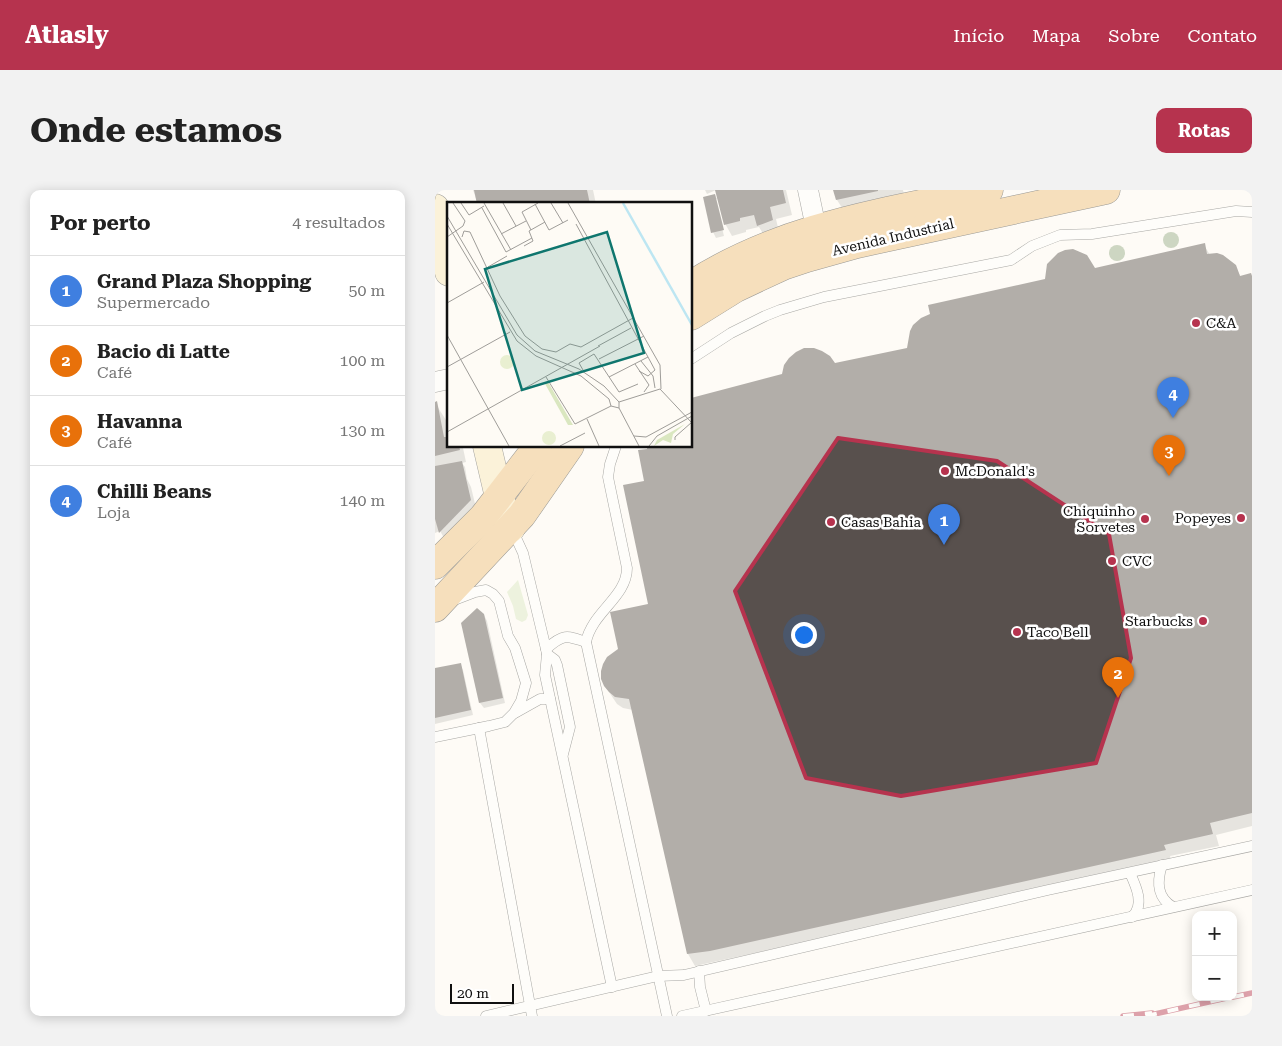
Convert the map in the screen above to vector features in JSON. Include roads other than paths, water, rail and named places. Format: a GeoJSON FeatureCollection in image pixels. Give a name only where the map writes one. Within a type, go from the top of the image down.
{"type":"FeatureCollection","features":[{"type":"Feature","properties":{"kind":"main road","name":"Avenida Industrial"},"geometry":{"type":"LineString","coordinates":[[693,284],[769,244],[817,228],[989,190]]}},
{"type":"Feature","properties":{"kind":"main road","name":"Avenida Industrial"},"geometry":{"type":"LineString","coordinates":[[693,315],[736,288],[783,266],[807,258],[857,244],[1106,190]]}},
{"type":"Feature","properties":{"kind":"main road"},"geometry":{"type":"LineString","coordinates":[[435,565],[483,517],[536,448]]}},
{"type":"Feature","properties":{"kind":"main road"},"geometry":{"type":"LineString","coordinates":[[435,609],[531,504],[569,448]]}},
{"type":"Feature","properties":{"kind":"street"},"geometry":{"type":"LineString","coordinates":[[808,190],[817,228]]}},
{"type":"Feature","properties":{"kind":"street"},"geometry":{"type":"LineString","coordinates":[[435,208],[447,263]]}},
{"type":"Feature","properties":{"kind":"street"},"geometry":{"type":"LineString","coordinates":[[487,448],[499,497],[511,528]]}},
{"type":"Feature","properties":{"kind":"lane"},"geometry":{"type":"LineString","coordinates":[[693,358],[731,333],[780,310],[824,297],[1011,260],[1032,246],[1060,235],[1092,234],[1236,210],[1252,212]]}},
{"type":"Feature","properties":{"kind":"lane"},"geometry":{"type":"LineString","coordinates":[[615,448],[608,477],[627,574],[622,587],[596,618],[588,633],[586,642],[667,1016]]}},
{"type":"Feature","properties":{"kind":"lane"},"geometry":{"type":"LineString","coordinates":[[511,528],[525,558],[546,651],[545,675],[612,987]]}},
{"type":"Feature","properties":{"kind":"lane"},"geometry":{"type":"LineString","coordinates":[[435,609],[475,592],[486,590],[496,597],[499,601],[508,636],[515,648],[525,683],[524,695],[514,713],[505,722],[435,737]]}},
{"type":"Feature","properties":{"kind":"lane"},"geometry":{"type":"LineString","coordinates":[[546,651],[561,636],[586,642]]}},
{"type":"Feature","properties":{"kind":"lane"},"geometry":{"type":"LineString","coordinates":[[546,651],[555,660],[557,665],[570,727],[562,757]]}},
{"type":"Feature","properties":{"kind":"lane"},"geometry":{"type":"LineString","coordinates":[[514,713],[540,699],[550,699]]}},
{"type":"Feature","properties":{"kind":"lane"},"geometry":{"type":"LineString","coordinates":[[479,728],[531,1011]]}},
{"type":"Feature","properties":{"kind":"lane"},"geometry":{"type":"LineString","coordinates":[[486,1016],[531,1011],[612,987],[658,976],[699,972],[1048,890],[1252,846]]}},
{"type":"Feature","properties":{"kind":"lane"},"geometry":{"type":"LineString","coordinates":[[1163,864],[1159,875],[1160,894],[1165,903],[1173,907]]}},
{"type":"Feature","properties":{"kind":"lane"},"geometry":{"type":"LineString","coordinates":[[1130,873],[1139,900],[1137,912],[1132,916]]}},
{"type":"Feature","properties":{"kind":"lane"},"geometry":{"type":"LineString","coordinates":[[682,1016],[1252,890]]}},
{"type":"Feature","properties":{"kind":"lane"},"geometry":{"type":"LineString","coordinates":[[699,972],[699,987],[706,1011]]}},
{"type":"Feature","properties":{"kind":"railway"},"geometry":{"type":"LineString","coordinates":[[1237,996],[1252,993]]}},
{"type":"Feature","properties":{"kind":"railway"},"geometry":{"type":"LineString","coordinates":[[1146,1016],[1213,1001]]}},
{"type":"Feature","properties":{"kind":"railway"},"geometry":{"type":"LineString","coordinates":[[1123,1016],[1152,1013]]}},
{"type":"Feature","properties":{"kind":"place","name":"C&A"},"geometry":{"type":"Point","coordinates":[1196,323]}},
{"type":"Feature","properties":{"kind":"place","name":"Chilli Beans"},"geometry":{"type":"Point","coordinates":[1173,418]}},
{"type":"Feature","properties":{"kind":"place","name":"McDonald's"},"geometry":{"type":"Point","coordinates":[945,471]}},
{"type":"Feature","properties":{"kind":"place","name":"Havanna"},"geometry":{"type":"Point","coordinates":[1169,476]}},
{"type":"Feature","properties":{"kind":"place","name":"Popeyes"},"geometry":{"type":"Point","coordinates":[1241,518]}},
{"type":"Feature","properties":{"kind":"place","name":"Chiquinho Sorvetes"},"geometry":{"type":"Point","coordinates":[1145,519]}},
{"type":"Feature","properties":{"kind":"place","name":"Casas Bahia"},"geometry":{"type":"Point","coordinates":[831,522]}},
{"type":"Feature","properties":{"kind":"place","name":"Grand Plaza Shopping"},"geometry":{"type":"Point","coordinates":[944,545]}},
{"type":"Feature","properties":{"kind":"place","name":"CVC"},"geometry":{"type":"Point","coordinates":[1112,561]}},
{"type":"Feature","properties":{"kind":"place","name":"Starbucks"},"geometry":{"type":"Point","coordinates":[1203,621]}},
{"type":"Feature","properties":{"kind":"place","name":"Taco Bell"},"geometry":{"type":"Point","coordinates":[1017,632]}},
{"type":"Feature","properties":{"kind":"place","name":"Bacio di Latte"},"geometry":{"type":"Point","coordinates":[1118,698]}}]}
